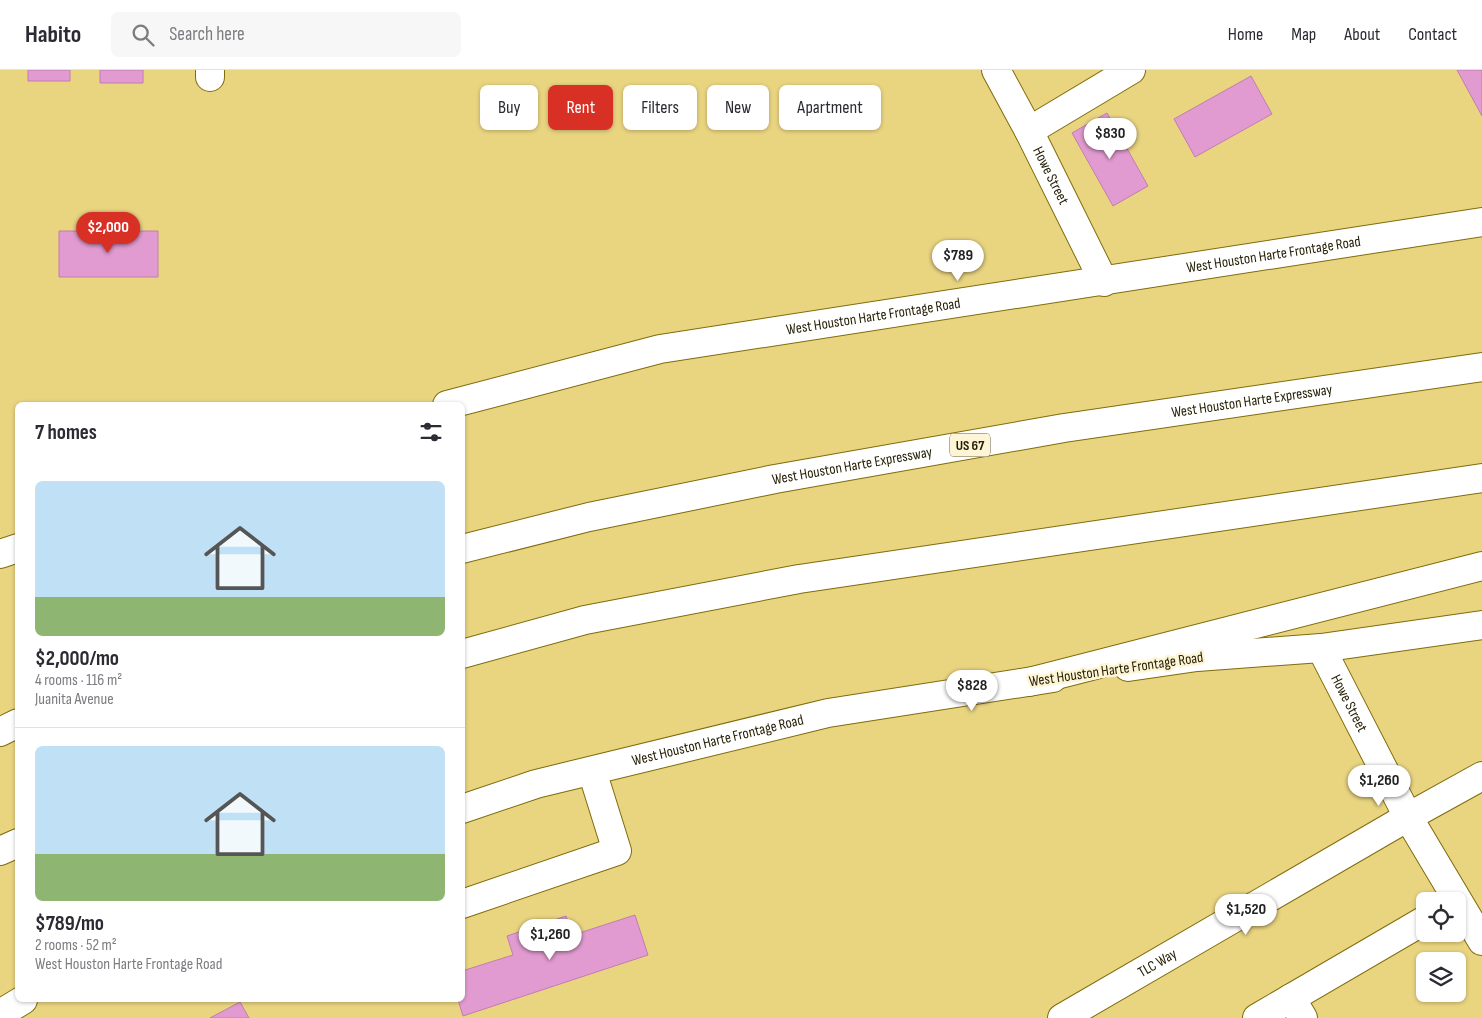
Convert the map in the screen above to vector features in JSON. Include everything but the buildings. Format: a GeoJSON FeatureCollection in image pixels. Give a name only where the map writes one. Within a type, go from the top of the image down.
{"type":"FeatureCollection","features":[{"type":"Feature","properties":{"kind":"main road","name":"Howe Street"},"geometry":{"type":"LineString","coordinates":[[996,70],[1029,131],[1104,282]]}},
{"type":"Feature","properties":{"kind":"main road"},"geometry":{"type":"LineString","coordinates":[[1029,131],[1131,70]]}},
{"type":"Feature","properties":{"kind":"main road","name":"West Houston Harte Frontage Road"},"geometry":{"type":"LineString","coordinates":[[458,402],[660,349],[1104,282],[1482,222]]}},
{"type":"Feature","properties":{"kind":"main road","name":"West Houston Harte Expressway"},"geometry":{"type":"LineString","coordinates":[[465,548],[589,517],[785,477],[1064,428],[1482,367]]}},
{"type":"Feature","properties":{"kind":"main road"},"geometry":{"type":"LineString","coordinates":[[465,653],[585,620],[799,579],[1482,478]]}},
{"type":"Feature","properties":{"kind":"main road"},"geometry":{"type":"LineString","coordinates":[[0,554],[15,549]]}},
{"type":"Feature","properties":{"kind":"main road"},"geometry":{"type":"LineString","coordinates":[[1029,682],[1482,566]]}},
{"type":"Feature","properties":{"kind":"main road","name":"West Houston Harte Frontage Road"},"geometry":{"type":"LineString","coordinates":[[465,809],[536,784],[828,713],[1197,657],[1321,648],[1482,624]]}},
{"type":"Feature","properties":{"kind":"main road","name":"Howe Street"},"geometry":{"type":"LineString","coordinates":[[1321,648],[1408,817],[1453,892]]}},
{"type":"Feature","properties":{"kind":"main road"},"geometry":{"type":"LineString","coordinates":[[0,732],[15,724]]}},
{"type":"Feature","properties":{"kind":"main road"},"geometry":{"type":"LineString","coordinates":[[465,903],[617,851],[592,771]]}},
{"type":"Feature","properties":{"kind":"main road","name":"TLC Way"},"geometry":{"type":"LineString","coordinates":[[1062,1018],[1482,776]]}},
{"type":"Feature","properties":{"kind":"main road"},"geometry":{"type":"LineString","coordinates":[[0,852],[15,844]]}},
{"type":"Feature","properties":{"kind":"main road","name":"Howe Street"},"geometry":{"type":"LineString","coordinates":[[1466,914],[1482,941]]}},
{"type":"Feature","properties":{"kind":"main road"},"geometry":{"type":"LineString","coordinates":[[1257,1018],[1297,1008],[1416,926]]}},
{"type":"Feature","properties":{"kind":"main road"},"geometry":{"type":"LineString","coordinates":[[0,1014],[20,1002]]}}]}
